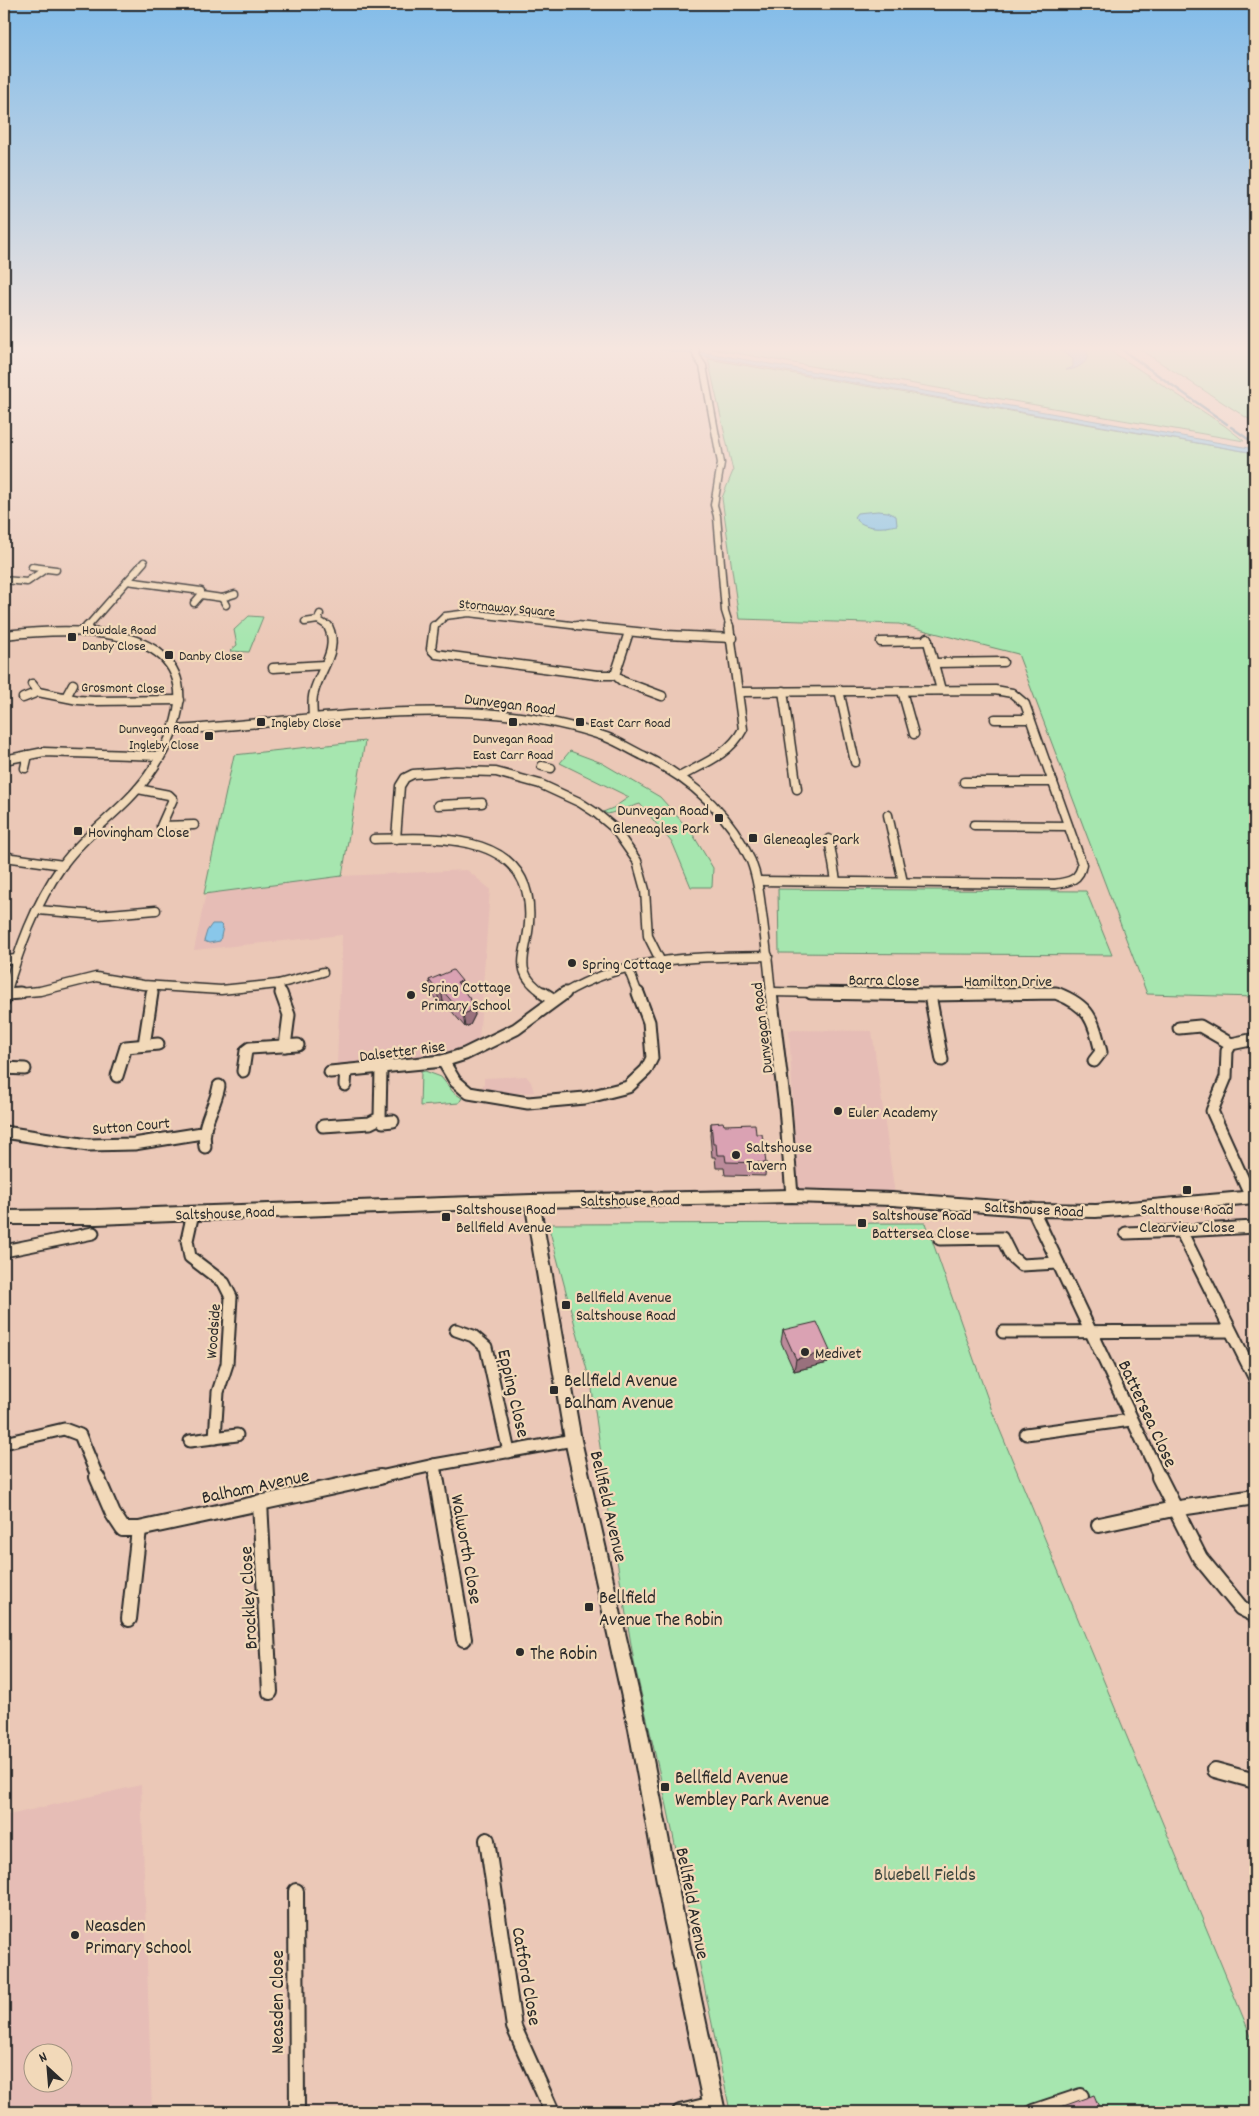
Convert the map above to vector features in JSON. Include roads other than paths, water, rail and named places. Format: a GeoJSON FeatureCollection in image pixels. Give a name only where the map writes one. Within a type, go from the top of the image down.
{"type":"FeatureCollection","features":[{"type":"Feature","properties":{"kind":"main road","name":"Saltshouse Road"},"geometry":{"type":"LineString","coordinates":[[4,1218],[532,1201],[792,1196],[892,1199],[1033,1210],[1096,1211],[1253,1197]]}},
{"type":"Feature","properties":{"kind":"street"},"geometry":{"type":"LineString","coordinates":[[681,776],[725,752],[738,742],[744,729],[732,638],[725,611],[717,516],[714,505],[721,463],[718,448]]}},
{"type":"Feature","properties":{"kind":"street"},"geometry":{"type":"LineString","coordinates":[[83,632],[144,562]]}},
{"type":"Feature","properties":{"kind":"street"},"geometry":{"type":"LineString","coordinates":[[32,567],[56,570]]}},
{"type":"Feature","properties":{"kind":"street"},"geometry":{"type":"LineString","coordinates":[[4,580],[27,582],[44,570]]}},
{"type":"Feature","properties":{"kind":"street"},"geometry":{"type":"LineString","coordinates":[[127,581],[189,588],[201,591],[201,596]]}},
{"type":"Feature","properties":{"kind":"street"},"geometry":{"type":"LineString","coordinates":[[201,596],[224,601],[235,594]]}},
{"type":"Feature","properties":{"kind":"street"},"geometry":{"type":"LineString","coordinates":[[194,603],[201,596]]}},
{"type":"Feature","properties":{"kind":"street","name":"Stornaway Square"},"geometry":{"type":"LineString","coordinates":[[615,674],[597,675],[436,654],[431,650],[434,625],[445,616],[469,614],[629,632],[732,638]]}},
{"type":"Feature","properties":{"kind":"street"},"geometry":{"type":"LineString","coordinates":[[305,622],[319,616],[328,626],[333,636],[331,651],[313,693],[313,719]]}},
{"type":"Feature","properties":{"kind":"street"},"geometry":{"type":"LineString","coordinates":[[4,635],[46,631],[83,632],[125,639],[156,650],[171,664],[179,680],[180,700],[174,730],[160,756],[138,789],[78,847],[63,865],[38,910],[17,959],[5,997],[96,978],[153,986],[221,990],[278,984],[323,972]]}},
{"type":"Feature","properties":{"kind":"street"},"geometry":{"type":"LineString","coordinates":[[629,632],[615,674],[622,681],[659,692]]}},
{"type":"Feature","properties":{"kind":"street"},"geometry":{"type":"LineString","coordinates":[[881,642],[928,640],[942,690]]}},
{"type":"Feature","properties":{"kind":"street"},"geometry":{"type":"LineString","coordinates":[[934,663],[1003,662]]}},
{"type":"Feature","properties":{"kind":"street"},"geometry":{"type":"LineString","coordinates":[[273,668],[324,665]]}},
{"type":"Feature","properties":{"kind":"street"},"geometry":{"type":"LineString","coordinates":[[23,698],[38,692],[32,684]]}},
{"type":"Feature","properties":{"kind":"street","name":"Grosmont Close"},"geometry":{"type":"LineString","coordinates":[[66,697],[73,684]]}},
{"type":"Feature","properties":{"kind":"street"},"geometry":{"type":"LineString","coordinates":[[839,690],[855,762]]}},
{"type":"Feature","properties":{"kind":"street"},"geometry":{"type":"LineString","coordinates":[[739,692],[1006,690],[1017,694],[1025,704],[1082,864],[1081,872],[1072,881],[1055,884],[758,881]]}},
{"type":"Feature","properties":{"kind":"street"},"geometry":{"type":"LineString","coordinates":[[783,691],[797,789]]}},
{"type":"Feature","properties":{"kind":"street"},"geometry":{"type":"LineString","coordinates":[[902,691],[914,734]]}},
{"type":"Feature","properties":{"kind":"street","name":"Grosmont Close"},"geometry":{"type":"LineString","coordinates":[[38,692],[94,701],[180,700]]}},
{"type":"Feature","properties":{"kind":"street","name":"Dunvegan Road"},"geometry":{"type":"LineString","coordinates":[[174,730],[221,729],[313,719],[457,712],[536,719],[618,741],[653,758],[681,776],[707,797],[738,834],[746,848],[758,881],[785,1107],[792,1196]]}},
{"type":"Feature","properties":{"kind":"street"},"geometry":{"type":"LineString","coordinates":[[995,719],[1030,719]]}},
{"type":"Feature","properties":{"kind":"street"},"geometry":{"type":"LineString","coordinates":[[5,758],[44,752],[160,756]]}},
{"type":"Feature","properties":{"kind":"street"},"geometry":{"type":"LineString","coordinates":[[26,768],[28,755]]}},
{"type":"Feature","properties":{"kind":"street"},"geometry":{"type":"LineString","coordinates":[[542,766],[551,768]]}},
{"type":"Feature","properties":{"kind":"street"},"geometry":{"type":"LineString","coordinates":[[396,839],[400,786],[405,778],[414,774],[456,771],[496,772],[540,784],[579,802],[602,818],[614,828],[637,861],[645,890],[648,936],[660,960]]}},
{"type":"Feature","properties":{"kind":"street"},"geometry":{"type":"LineString","coordinates":[[964,782],[1053,782]]}},
{"type":"Feature","properties":{"kind":"street"},"geometry":{"type":"LineString","coordinates":[[138,789],[169,795],[174,799],[161,826],[194,825]]}},
{"type":"Feature","properties":{"kind":"street"},"geometry":{"type":"LineString","coordinates":[[438,805],[482,803]]}},
{"type":"Feature","properties":{"kind":"street"},"geometry":{"type":"LineString","coordinates":[[888,815],[903,882]]}},
{"type":"Feature","properties":{"kind":"street"},"geometry":{"type":"LineString","coordinates":[[974,825],[1068,826]]}},
{"type":"Feature","properties":{"kind":"street"},"geometry":{"type":"LineString","coordinates":[[374,840],[437,838],[459,840],[497,853],[510,864],[522,877],[528,894],[529,924],[522,965],[525,976],[539,990],[554,1000]]}},
{"type":"Feature","properties":{"kind":"street"},"geometry":{"type":"LineString","coordinates":[[829,839],[836,881]]}},
{"type":"Feature","properties":{"kind":"street"},"geometry":{"type":"LineString","coordinates":[[4,855],[12,858],[63,865]]}},
{"type":"Feature","properties":{"kind":"street"},"geometry":{"type":"LineString","coordinates":[[38,910],[98,914],[130,914],[156,910]]}},
{"type":"Feature","properties":{"kind":"street","name":"Dalsetter Rise"},"geometry":{"type":"LineString","coordinates":[[330,1072],[443,1061],[459,1057],[500,1039],[531,1020],[554,1000],[592,979],[628,968],[660,960],[768,956]]}},
{"type":"Feature","properties":{"kind":"street"},"geometry":{"type":"LineString","coordinates":[[4,960],[17,959]]}},
{"type":"Feature","properties":{"kind":"street"},"geometry":{"type":"LineString","coordinates":[[443,1061],[454,1081],[470,1093],[521,1102],[584,1098],[628,1087],[646,1070],[652,1058],[652,1045],[649,1022],[628,968]]}},
{"type":"Feature","properties":{"kind":"street"},"geometry":{"type":"LineString","coordinates":[[278,984],[289,1015],[285,1046]]}},
{"type":"Feature","properties":{"kind":"street"},"geometry":{"type":"LineString","coordinates":[[144,1045],[153,986]]}},
{"type":"Feature","properties":{"kind":"street","name":"Barra Close"},"geometry":{"type":"LineString","coordinates":[[771,992],[930,995],[942,1060]]}},
{"type":"Feature","properties":{"kind":"street","name":"Hamilton Drive"},"geometry":{"type":"LineString","coordinates":[[930,995],[1056,993],[1076,1000],[1091,1016],[1101,1052],[1094,1061]]}},
{"type":"Feature","properties":{"kind":"street"},"geometry":{"type":"LineString","coordinates":[[1179,1028],[1200,1026],[1231,1044],[1255,1039]]}},
{"type":"Feature","properties":{"kind":"street"},"geometry":{"type":"LineString","coordinates":[[117,1076],[126,1047],[158,1044]]}},
{"type":"Feature","properties":{"kind":"street"},"geometry":{"type":"LineString","coordinates":[[1231,1044],[1227,1051],[1226,1077],[1212,1111],[1253,1197]]}},
{"type":"Feature","properties":{"kind":"street"},"geometry":{"type":"LineString","coordinates":[[243,1071],[246,1051],[250,1048],[298,1045]]}},
{"type":"Feature","properties":{"kind":"street"},"geometry":{"type":"LineString","coordinates":[[4,1068],[25,1069]]}},
{"type":"Feature","properties":{"kind":"street"},"geometry":{"type":"LineString","coordinates":[[381,1068],[380,1118],[384,1122],[393,1121]]}},
{"type":"Feature","properties":{"kind":"street","name":"Dalsetter Rise"},"geometry":{"type":"LineString","coordinates":[[345,1085],[346,1071]]}},
{"type":"Feature","properties":{"kind":"street"},"geometry":{"type":"LineString","coordinates":[[205,1148],[202,1134],[214,1101],[218,1097],[219,1086]]}},
{"type":"Feature","properties":{"kind":"street"},"geometry":{"type":"LineString","coordinates":[[323,1126],[370,1123],[380,1118]]}},
{"type":"Feature","properties":{"kind":"street","name":"Sutton Court"},"geometry":{"type":"LineString","coordinates":[[4,1132],[88,1145],[134,1144],[202,1134]]}},
{"type":"Feature","properties":{"kind":"street","name":"Bellfield Avenue"},"geometry":{"type":"LineString","coordinates":[[532,1201],[573,1440],[638,1729],[674,1919],[714,2108]]}},
{"type":"Feature","properties":{"kind":"street","name":"Battersea Close"},"geometry":{"type":"LineString","coordinates":[[1033,1210],[1173,1509],[1200,1558],[1241,1608],[1255,1614]]}},
{"type":"Feature","properties":{"kind":"street","name":"Woodside"},"geometry":{"type":"LineString","coordinates":[[193,1213],[188,1240],[190,1257],[224,1283],[231,1297],[227,1364],[218,1392],[215,1438]]}},
{"type":"Feature","properties":{"kind":"street"},"geometry":{"type":"LineString","coordinates":[[1126,1233],[1255,1227]]}},
{"type":"Feature","properties":{"kind":"street"},"geometry":{"type":"LineString","coordinates":[[1181,1231],[1255,1379]]}},
{"type":"Feature","properties":{"kind":"street"},"geometry":{"type":"LineString","coordinates":[[4,1252],[93,1232]]}},
{"type":"Feature","properties":{"kind":"street"},"geometry":{"type":"LineString","coordinates":[[940,1239],[1002,1238],[1011,1256],[1021,1266],[1058,1263]]}},
{"type":"Feature","properties":{"kind":"street","name":"Epping Close"},"geometry":{"type":"LineString","coordinates":[[456,1330],[473,1336],[486,1347],[509,1452]]}},
{"type":"Feature","properties":{"kind":"street"},"geometry":{"type":"LineString","coordinates":[[1003,1332],[1230,1331]]}},
{"type":"Feature","properties":{"kind":"street"},"geometry":{"type":"LineString","coordinates":[[1026,1434],[1131,1420]]}},
{"type":"Feature","properties":{"kind":"street"},"geometry":{"type":"LineString","coordinates":[[4,1443],[64,1429],[80,1435],[113,1514],[123,1529],[139,1529],[129,1619]]}},
{"type":"Feature","properties":{"kind":"street"},"geometry":{"type":"LineString","coordinates":[[190,1441],[237,1435]]}},
{"type":"Feature","properties":{"kind":"street","name":"Balham Avenue"},"geometry":{"type":"LineString","coordinates":[[139,1529],[434,1465],[573,1440]]}},
{"type":"Feature","properties":{"kind":"street","name":"Walworth Close"},"geometry":{"type":"LineString","coordinates":[[434,1465],[464,1639]]}},
{"type":"Feature","properties":{"kind":"street"},"geometry":{"type":"LineString","coordinates":[[1099,1525],[1173,1509],[1255,1498]]}},
{"type":"Feature","properties":{"kind":"street","name":"Brockley Close"},"geometry":{"type":"LineString","coordinates":[[260,1502],[270,1692]]}},
{"type":"Feature","properties":{"kind":"street"},"geometry":{"type":"LineString","coordinates":[[1215,1770],[1255,1781]]}},
{"type":"Feature","properties":{"kind":"street","name":"Catford Close"},"geometry":{"type":"LineString","coordinates":[[487,1840],[514,2027],[552,2112]]}},
{"type":"Feature","properties":{"kind":"street","name":"Neasden Close"},"geometry":{"type":"LineString","coordinates":[[296,1891],[297,2112]]}},
{"type":"Feature","properties":{"kind":"street"},"geometry":{"type":"LineString","coordinates":[[1033,2112],[1081,2096]]}},
{"type":"Feature","properties":{"kind":"street"},"geometry":{"type":"LineString","coordinates":[[680,2112],[714,2108]]}},
{"type":"Feature","properties":{"kind":"water"},"geometry":{"type":"Polygon","coordinates":[[[1225,448],[1248,448],[1255,449],[1255,453],[1225,448]]]}},
{"type":"Feature","properties":{"kind":"water"},"geometry":{"type":"Polygon","coordinates":[[[888,512],[896,516],[897,525],[886,527],[868,526],[854,517],[857,513],[888,512]]]}},
{"type":"Feature","properties":{"kind":"water"},"geometry":{"type":"Polygon","coordinates":[[[212,924],[220,924],[223,927],[220,941],[209,943],[204,941],[207,931],[212,924]]]}},
{"type":"Feature","properties":{"kind":"place","name":"Howdale Road Danby Close"},"geometry":{"type":"Point","coordinates":[72,637]}},
{"type":"Feature","properties":{"kind":"place","name":"Danby Close"},"geometry":{"type":"Point","coordinates":[169,655]}},
{"type":"Feature","properties":{"kind":"place","name":"Ingleby Close"},"geometry":{"type":"Point","coordinates":[261,722]}},
{"type":"Feature","properties":{"kind":"place","name":"Dunvegan Road East Carr Road"},"geometry":{"type":"Point","coordinates":[513,722]}},
{"type":"Feature","properties":{"kind":"place","name":"East Carr Road"},"geometry":{"type":"Point","coordinates":[580,722]}},
{"type":"Feature","properties":{"kind":"place","name":"Dunvegan Road Ingleby Close"},"geometry":{"type":"Point","coordinates":[209,736]}},
{"type":"Feature","properties":{"kind":"place","name":"Dunvegan Road Gleneagles Park"},"geometry":{"type":"Point","coordinates":[719,818]}},
{"type":"Feature","properties":{"kind":"place","name":"Hovingham Close"},"geometry":{"type":"Point","coordinates":[78,831]}},
{"type":"Feature","properties":{"kind":"place","name":"Gleneagles Park"},"geometry":{"type":"Point","coordinates":[753,838]}},
{"type":"Feature","properties":{"kind":"place","name":"Spring Cottage"},"geometry":{"type":"Point","coordinates":[572,963]}},
{"type":"Feature","properties":{"kind":"place","name":"Spring Cottage Primary School"},"geometry":{"type":"Point","coordinates":[411,995]}},
{"type":"Feature","properties":{"kind":"place","name":"Euler Academy"},"geometry":{"type":"Point","coordinates":[838,1111]}},
{"type":"Feature","properties":{"kind":"place","name":"Saltshouse Tavern"},"geometry":{"type":"Point","coordinates":[736,1155]}},
{"type":"Feature","properties":{"kind":"place","name":"Salthouse Road Clearview Close"},"geometry":{"type":"Point","coordinates":[1187,1190]}},
{"type":"Feature","properties":{"kind":"place","name":"Saltshouse Road Bellfield Avenue"},"geometry":{"type":"Point","coordinates":[446,1217]}},
{"type":"Feature","properties":{"kind":"place","name":"Saltshouse Road Battersea Close"},"geometry":{"type":"Point","coordinates":[862,1223]}},
{"type":"Feature","properties":{"kind":"place","name":"Bellfield Avenue Saltshouse Road"},"geometry":{"type":"Point","coordinates":[566,1305]}},
{"type":"Feature","properties":{"kind":"place","name":"Medivet"},"geometry":{"type":"Point","coordinates":[805,1352]}},
{"type":"Feature","properties":{"kind":"place","name":"Bellfield Avenue Balham Avenue"},"geometry":{"type":"Point","coordinates":[554,1390]}},
{"type":"Feature","properties":{"kind":"place","name":"Bellfield Avenue The Robin"},"geometry":{"type":"Point","coordinates":[589,1607]}},
{"type":"Feature","properties":{"kind":"place","name":"The Robin"},"geometry":{"type":"Point","coordinates":[520,1652]}},
{"type":"Feature","properties":{"kind":"place","name":"Bellfield Avenue Wembley Park Avenue"},"geometry":{"type":"Point","coordinates":[665,1787]}},
{"type":"Feature","properties":{"kind":"place","name":"Neasden Primary School"},"geometry":{"type":"Point","coordinates":[75,1935]}},
{"type":"Feature","properties":{"kind":"park label","name":"Bluebell Fields"},"geometry":{"type":"Point","coordinates":[925,1873]}}]}
